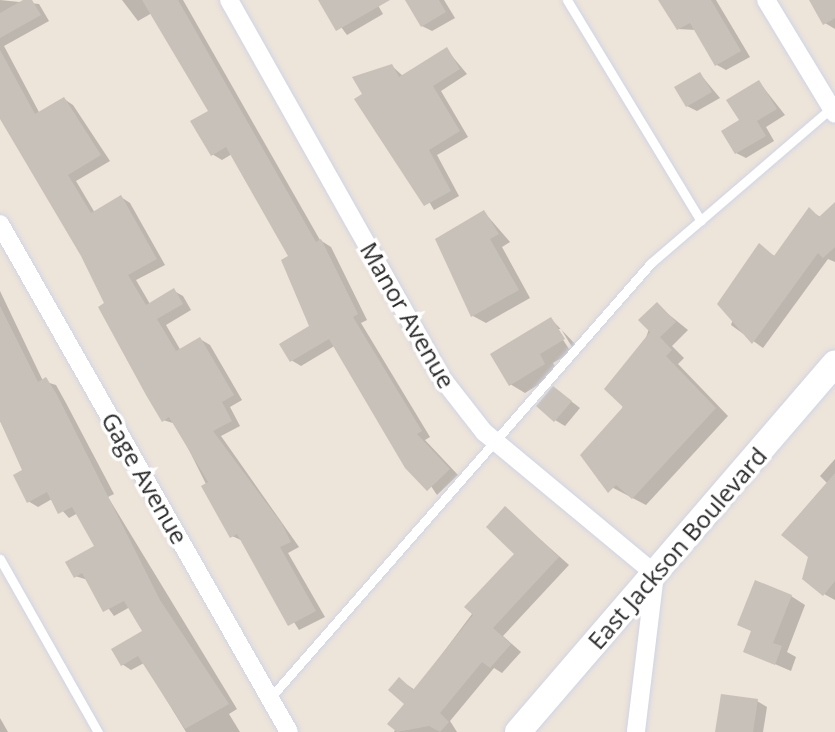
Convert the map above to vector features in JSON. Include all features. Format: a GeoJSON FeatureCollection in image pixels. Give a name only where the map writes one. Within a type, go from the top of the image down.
{"type":"FeatureCollection","features":[{"type":"Feature","properties":{"kind":"main road","name":"East Jackson Boulevard"},"geometry":{"type":"LineString","coordinates":[[518,732],[835,363]]}},
{"type":"Feature","properties":{"kind":"street","name":"Manor Avenue"},"geometry":{"type":"LineString","coordinates":[[229,0],[441,377],[495,442],[655,574]]}},
{"type":"Feature","properties":{"kind":"street"},"geometry":{"type":"LineString","coordinates":[[766,0],[834,108]]}},
{"type":"Feature","properties":{"kind":"street","name":"Gage Avenue"},"geometry":{"type":"LineString","coordinates":[[0,224],[289,732]]}},
{"type":"Feature","properties":{"kind":"street"},"geometry":{"type":"LineString","coordinates":[[636,732],[655,574]]}},
{"type":"Feature","properties":{"kind":"lane"},"geometry":{"type":"LineString","coordinates":[[567,0],[701,221]]}},
{"type":"Feature","properties":{"kind":"lane"},"geometry":{"type":"LineString","coordinates":[[270,698],[651,263],[834,108]]}},
{"type":"Feature","properties":{"kind":"lane"},"geometry":{"type":"LineString","coordinates":[[0,559],[98,732]]}},
{"type":"Feature","properties":{"kind":"building"},"geometry":{"type":"Polygon","coordinates":[[[23,0],[32,0],[41,15],[0,38],[0,13],[23,0]]]}},
{"type":"Feature","properties":{"kind":"building"},"geometry":{"type":"Polygon","coordinates":[[[142,0],[178,0],[316,242],[321,239],[358,314],[353,317],[422,431],[417,434],[450,469],[427,491],[405,468],[329,339],[290,362],[279,344],[309,326],[281,260],[288,256],[226,147],[211,156],[190,121],[208,111],[142,0]]]}},
{"type":"Feature","properties":{"kind":"building"},"geometry":{"type":"Polygon","coordinates":[[[318,0],[390,0],[336,31],[318,0]]]}},
{"type":"Feature","properties":{"kind":"building"},"geometry":{"type":"Polygon","coordinates":[[[405,0],[439,0],[446,12],[421,27],[405,0]]]}},
{"type":"Feature","properties":{"kind":"building"},"geometry":{"type":"Polygon","coordinates":[[[658,0],[711,0],[741,51],[715,66],[690,23],[677,30],[658,0]]]}},
{"type":"Feature","properties":{"kind":"building"},"geometry":{"type":"Polygon","coordinates":[[[809,0],[835,0],[835,18],[823,25],[809,0]]]}},
{"type":"Feature","properties":{"kind":"building"},"geometry":{"type":"Polygon","coordinates":[[[447,47],[460,69],[433,86],[460,131],[429,150],[451,191],[424,206],[354,99],[362,94],[352,77],[392,64],[399,77],[447,47]]]}},
{"type":"Feature","properties":{"kind":"building"},"geometry":{"type":"Polygon","coordinates":[[[0,50],[35,114],[64,97],[101,155],[68,175],[91,213],[121,195],[157,259],[128,275],[146,305],[174,288],[183,304],[157,319],[176,351],[200,337],[234,395],[222,402],[232,421],[213,431],[282,524],[291,542],[280,547],[316,611],[288,626],[237,534],[230,538],[201,486],[208,482],[169,417],[162,422],[146,395],[98,307],[104,303],[81,256],[0,119],[0,50]]]}},
{"type":"Feature","properties":{"kind":"building"},"geometry":{"type":"Polygon","coordinates":[[[700,72],[712,92],[686,107],[674,87],[700,72]]]}},
{"type":"Feature","properties":{"kind":"building"},"geometry":{"type":"Polygon","coordinates":[[[759,80],[777,109],[757,121],[766,136],[735,154],[721,131],[739,120],[726,100],[759,80]]]}},
{"type":"Feature","properties":{"kind":"building"},"geometry":{"type":"Polygon","coordinates":[[[835,202],[835,247],[823,258],[818,253],[752,344],[717,304],[759,243],[774,256],[809,207],[819,217],[835,202]]]}},
{"type":"Feature","properties":{"kind":"building"},"geometry":{"type":"Polygon","coordinates":[[[484,210],[499,234],[490,239],[519,290],[471,317],[435,239],[484,210]]]}},
{"type":"Feature","properties":{"kind":"building"},"geometry":{"type":"Polygon","coordinates":[[[657,302],[676,322],[660,337],[672,350],[666,356],[716,408],[632,499],[616,485],[608,493],[580,455],[623,407],[604,389],[650,332],[638,320],[657,302]]]}},
{"type":"Feature","properties":{"kind":"building"},"geometry":{"type":"Polygon","coordinates":[[[0,306],[38,382],[46,377],[57,395],[160,600],[229,704],[185,729],[138,656],[121,666],[111,649],[142,631],[124,601],[103,612],[82,573],[74,578],[65,562],[94,546],[72,507],[58,514],[47,492],[27,503],[13,475],[22,470],[0,421],[0,306]]]}},
{"type":"Feature","properties":{"kind":"building"},"geometry":{"type":"Polygon","coordinates":[[[551,317],[565,339],[540,354],[545,364],[509,386],[490,354],[551,317]]]}},
{"type":"Feature","properties":{"kind":"building"},"geometry":{"type":"Polygon","coordinates":[[[553,386],[572,401],[554,422],[536,406],[553,386]]]}},
{"type":"Feature","properties":{"kind":"building"},"geometry":{"type":"Polygon","coordinates":[[[835,473],[835,581],[823,596],[802,579],[808,557],[781,535],[835,473]]]}},
{"type":"Feature","properties":{"kind":"building"},"geometry":{"type":"Polygon","coordinates":[[[505,506],[559,557],[493,628],[511,644],[490,668],[482,662],[440,713],[449,722],[440,732],[429,726],[397,732],[387,724],[404,704],[388,690],[399,677],[413,690],[473,615],[464,607],[514,554],[486,527],[505,506]]]}},
{"type":"Feature","properties":{"kind":"building"},"geometry":{"type":"Polygon","coordinates":[[[755,580],[792,595],[773,643],[782,646],[775,665],[743,652],[751,631],[737,625],[755,580]]]}},
{"type":"Feature","properties":{"kind":"building"},"geometry":{"type":"Polygon","coordinates":[[[721,694],[758,699],[753,732],[715,732],[721,694]]]}}]}
